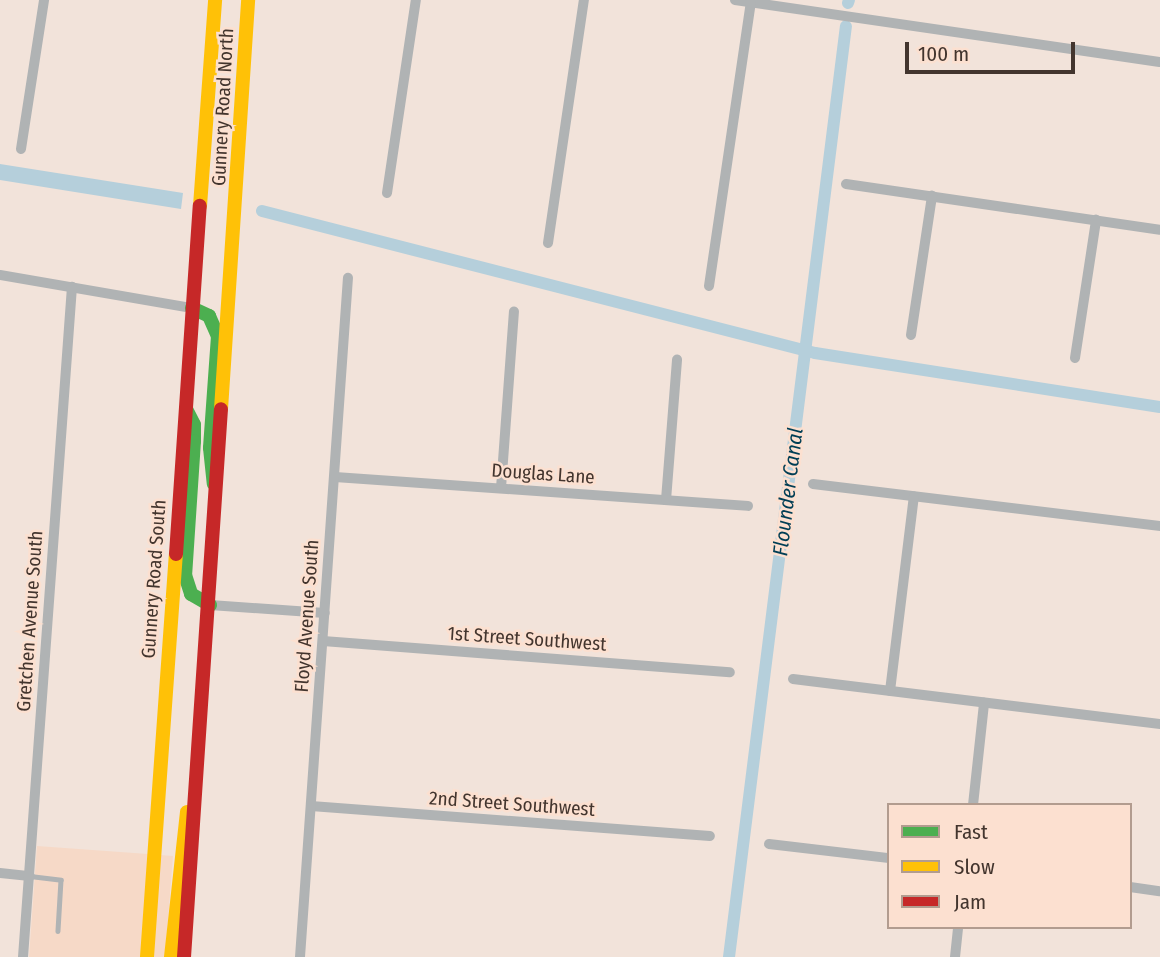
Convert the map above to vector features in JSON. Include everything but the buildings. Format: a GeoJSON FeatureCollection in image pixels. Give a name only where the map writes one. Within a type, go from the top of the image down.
{"type":"FeatureCollection","features":[{"type":"Feature","properties":{"kind":"main road","name":"Gunnery Road North"},"geometry":{"type":"LineString","coordinates":[[200,203],[215,0]]}},
{"type":"Feature","properties":{"kind":"main road"},"geometry":{"type":"LineString","coordinates":[[239,0],[235,90],[242,111]]}},
{"type":"Feature","properties":{"kind":"main road","name":"Gunnery Road North"},"geometry":{"type":"LineString","coordinates":[[218,495],[248,0]]}},
{"type":"Feature","properties":{"kind":"main road","name":"Gunnery Road South"},"geometry":{"type":"LineString","coordinates":[[147,957],[200,203]]}},
{"type":"Feature","properties":{"kind":"main road"},"geometry":{"type":"LineString","coordinates":[[184,957],[218,495],[210,472],[210,448],[218,336],[209,316],[192,308]]}},
{"type":"Feature","properties":{"kind":"main road"},"geometry":{"type":"LineString","coordinates":[[185,408],[194,425],[194,441],[185,575],[191,594],[210,605]]}},
{"type":"Feature","properties":{"kind":"main road"},"geometry":{"type":"LineString","coordinates":[[171,957],[177,866],[201,729]]}},
{"type":"Feature","properties":{"kind":"street"},"geometry":{"type":"LineString","coordinates":[[21,149],[44,0]]}},
{"type":"Feature","properties":{"kind":"street"},"geometry":{"type":"LineString","coordinates":[[387,193],[416,0]]}},
{"type":"Feature","properties":{"kind":"street"},"geometry":{"type":"LineString","coordinates":[[548,243],[584,0]]}},
{"type":"Feature","properties":{"kind":"street"},"geometry":{"type":"LineString","coordinates":[[736,0],[1160,62]]}},
{"type":"Feature","properties":{"kind":"street"},"geometry":{"type":"LineString","coordinates":[[709,286],[751,2]]}},
{"type":"Feature","properties":{"kind":"street"},"geometry":{"type":"LineString","coordinates":[[846,184],[1160,230]]}},
{"type":"Feature","properties":{"kind":"street"},"geometry":{"type":"LineString","coordinates":[[911,335],[932,196]]}},
{"type":"Feature","properties":{"kind":"street"},"geometry":{"type":"LineString","coordinates":[[1075,359],[1096,220]]}},
{"type":"Feature","properties":{"kind":"street"},"geometry":{"type":"LineString","coordinates":[[0,275],[192,308]]}},
{"type":"Feature","properties":{"kind":"street","name":"Floyd Avenue South"},"geometry":{"type":"LineString","coordinates":[[300,957],[348,278]]}},
{"type":"Feature","properties":{"kind":"street","name":"Gretchen Avenue South"},"geometry":{"type":"LineString","coordinates":[[23,957],[72,287]]}},
{"type":"Feature","properties":{"kind":"street"},"geometry":{"type":"LineString","coordinates":[[502,488],[514,311]]}},
{"type":"Feature","properties":{"kind":"street"},"geometry":{"type":"LineString","coordinates":[[666,500],[677,359]]}},
{"type":"Feature","properties":{"kind":"street","name":"Douglas Lane"},"geometry":{"type":"LineString","coordinates":[[335,477],[748,506]]}},
{"type":"Feature","properties":{"kind":"street"},"geometry":{"type":"LineString","coordinates":[[813,484],[1160,526]]}},
{"type":"Feature","properties":{"kind":"street"},"geometry":{"type":"LineString","coordinates":[[890,691],[914,496]]}},
{"type":"Feature","properties":{"kind":"street"},"geometry":{"type":"LineString","coordinates":[[210,605],[325,613]]}},
{"type":"Feature","properties":{"kind":"street","name":"1st Street Southwest"},"geometry":{"type":"LineString","coordinates":[[323,641],[730,672]]}},
{"type":"Feature","properties":{"kind":"street"},"geometry":{"type":"LineString","coordinates":[[793,679],[1160,724]]}},
{"type":"Feature","properties":{"kind":"street"},"geometry":{"type":"LineString","coordinates":[[973,803],[984,703]]}},
{"type":"Feature","properties":{"kind":"street","name":"2nd Street Southwest"},"geometry":{"type":"LineString","coordinates":[[311,806],[710,836]]}},
{"type":"Feature","properties":{"kind":"street"},"geometry":{"type":"LineString","coordinates":[[769,844],[887,858]]}},
{"type":"Feature","properties":{"kind":"street"},"geometry":{"type":"LineString","coordinates":[[0,873],[30,876]]}},
{"type":"Feature","properties":{"kind":"street"},"geometry":{"type":"LineString","coordinates":[[1132,887],[1160,891]]}},
{"type":"Feature","properties":{"kind":"street"},"geometry":{"type":"LineString","coordinates":[[955,957],[958,929]]}},
{"type":"Feature","properties":{"kind":"lane"},"geometry":{"type":"LineString","coordinates":[[30,876],[61,880],[58,931]]}},
{"type":"Feature","properties":{"kind":"shaded area"},"geometry":{"type":"Polygon","coordinates":[[[37,846],[148,854],[141,957],[29,957],[37,846]]]}},
{"type":"Feature","properties":{"kind":"shaded area"},"geometry":{"type":"Polygon","coordinates":[[[160,855],[173,856],[165,957],[153,957],[160,855]]]}},
{"type":"Feature","properties":{"kind":"water"},"geometry":{"type":"Polygon","coordinates":[[[0,164],[183,193],[181,209],[0,180],[0,164]]]}},
{"type":"Feature","properties":{"kind":"waterway","name":"Flounder Canal"},"geometry":{"type":"LineString","coordinates":[[729,957],[846,26]]}},
{"type":"Feature","properties":{"kind":"waterway"},"geometry":{"type":"LineString","coordinates":[[262,211],[815,353],[1160,407]]}},
{"type":"Feature","properties":{"kind":"traffic: fast"},"geometry":{"type":"LineString","coordinates":[[192,308],[209,316],[218,336],[210,448],[214,484]]}},
{"type":"Feature","properties":{"kind":"traffic: fast"},"geometry":{"type":"LineString","coordinates":[[186,409],[194,425],[194,441],[185,575],[191,594],[210,605]]}},
{"type":"Feature","properties":{"kind":"traffic: slow"},"geometry":{"type":"LineString","coordinates":[[200,206],[215,0]]}},
{"type":"Feature","properties":{"kind":"traffic: slow"},"geometry":{"type":"LineString","coordinates":[[221,409],[248,0]]}},
{"type":"Feature","properties":{"kind":"traffic: slow"},"geometry":{"type":"LineString","coordinates":[[147,957],[176,554]]}},
{"type":"Feature","properties":{"kind":"traffic: slow"},"geometry":{"type":"LineString","coordinates":[[171,957],[187,812]]}},
{"type":"Feature","properties":{"kind":"traffic: jam"},"geometry":{"type":"LineString","coordinates":[[176,554],[200,206]]}},
{"type":"Feature","properties":{"kind":"traffic: jam"},"geometry":{"type":"LineString","coordinates":[[184,957],[221,409]]}}]}
